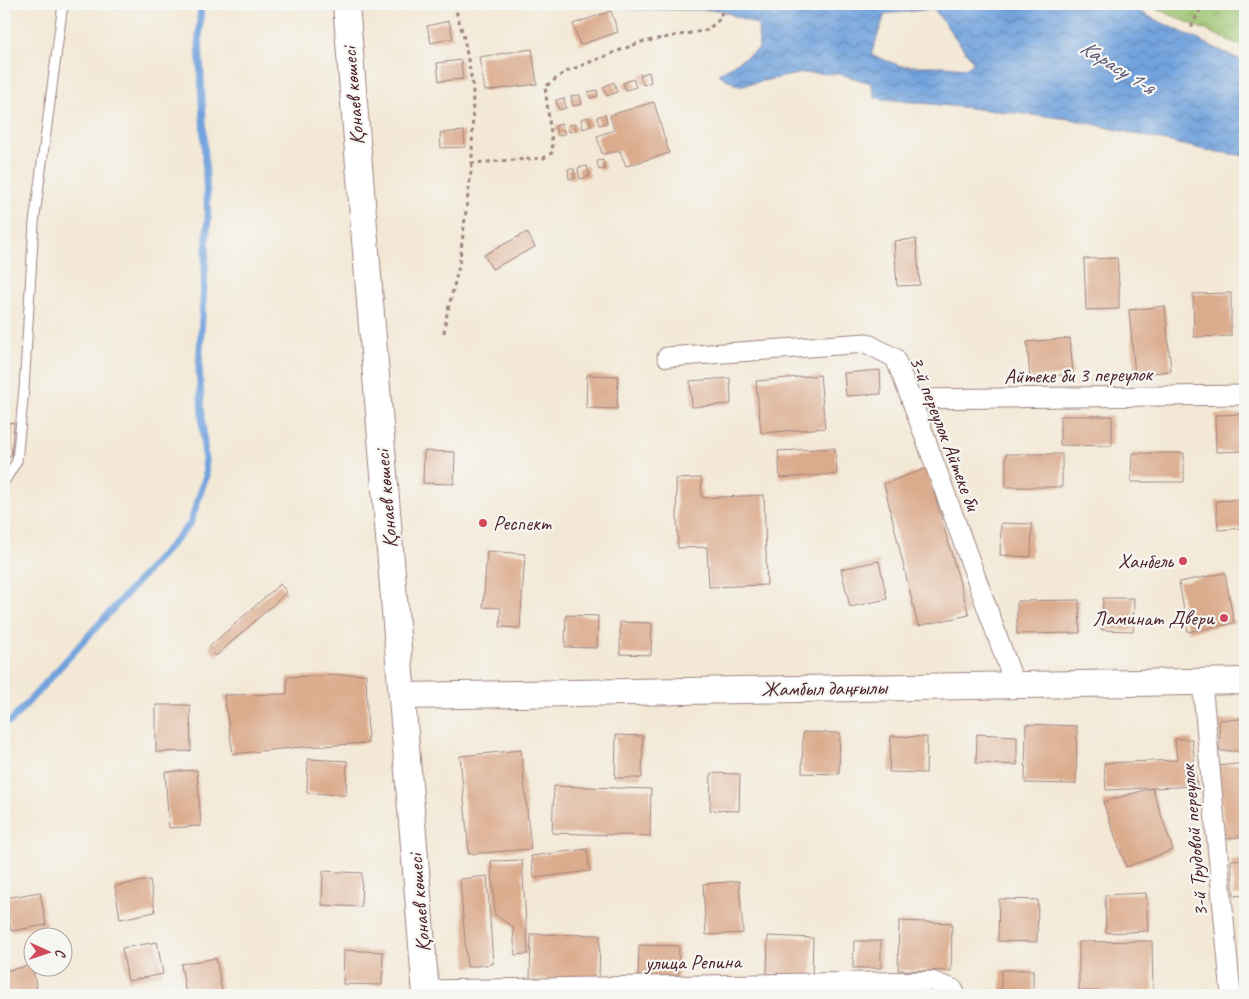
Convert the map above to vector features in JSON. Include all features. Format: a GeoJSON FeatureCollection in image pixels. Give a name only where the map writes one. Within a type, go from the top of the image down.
{"type":"FeatureCollection","features":[{"type":"Feature","properties":{"kind":"main road","name":"Қонаев көшесі"},"geometry":{"type":"LineString","coordinates":[[346,4],[426,992]]}},
{"type":"Feature","properties":{"kind":"main road","name":"Жамбыл даңғылы"},"geometry":{"type":"LineString","coordinates":[[402,696],[1245,681]]}},
{"type":"Feature","properties":{"kind":"street","name":"3-й переулок Айтеке би"},"geometry":{"type":"LineString","coordinates":[[667,357],[866,344],[895,358],[1015,685]]}},
{"type":"Feature","properties":{"kind":"street","name":"Айтеке би 3 переулок"},"geometry":{"type":"LineString","coordinates":[[911,399],[1245,395]]}},
{"type":"Feature","properties":{"kind":"street","name":"3-й Трудовой переулок"},"geometry":{"type":"LineString","coordinates":[[1202,682],[1231,995]]}},
{"type":"Feature","properties":{"kind":"street","name":"улица Репина"},"geometry":{"type":"LineString","coordinates":[[426,992],[931,981],[954,989],[956,995]]}},
{"type":"Feature","properties":{"kind":"lane"},"geometry":{"type":"LineString","coordinates":[[4,482],[17,461],[24,389],[34,223],[63,4]]}},
{"type":"Feature","properties":{"kind":"path"},"geometry":{"type":"LineString","coordinates":[[444,333],[459,266],[472,163],[473,86],[464,38],[454,4]]}},
{"type":"Feature","properties":{"kind":"path"},"geometry":{"type":"LineString","coordinates":[[472,163],[544,158],[552,152],[544,87],[565,72],[640,42],[707,30],[720,19],[724,4]]}},
{"type":"Feature","properties":{"kind":"path"},"geometry":{"type":"LineString","coordinates":[[1191,27],[1202,4]]}},
{"type":"Feature","properties":{"kind":"green space"},"geometry":{"type":"Polygon","coordinates":[[[1146,4],[1245,4],[1245,47],[1244,47],[1146,4]]]}},
{"type":"Feature","properties":{"kind":"water","name":"Карасу 1-я"},"geometry":{"type":"Polygon","coordinates":[[[616,4],[1123,4],[1245,62],[1245,156],[1205,150],[1071,119],[875,98],[871,83],[840,74],[803,73],[738,86],[718,74],[759,49],[758,25],[720,10],[632,9],[616,4]],[[934,9],[885,14],[871,55],[901,66],[966,68],[974,63],[934,9]]]}},
{"type":"Feature","properties":{"kind":"building"},"geometry":{"type":"Polygon","coordinates":[[[611,11],[618,32],[580,45],[573,24],[611,11]]]}},
{"type":"Feature","properties":{"kind":"building"},"geometry":{"type":"Polygon","coordinates":[[[449,21],[453,38],[431,43],[427,26],[449,21]]]}},
{"type":"Feature","properties":{"kind":"building"},"geometry":{"type":"Polygon","coordinates":[[[532,49],[537,84],[485,91],[479,57],[532,49]]]}},
{"type":"Feature","properties":{"kind":"building"},"geometry":{"type":"Polygon","coordinates":[[[461,60],[463,79],[439,81],[437,63],[461,60]]]}},
{"type":"Feature","properties":{"kind":"building"},"geometry":{"type":"Polygon","coordinates":[[[649,72],[651,82],[643,85],[640,75],[649,72]]]}},
{"type":"Feature","properties":{"kind":"building"},"geometry":{"type":"Polygon","coordinates":[[[633,79],[636,87],[626,90],[623,83],[633,79]]]}},
{"type":"Feature","properties":{"kind":"building"},"geometry":{"type":"Polygon","coordinates":[[[614,82],[617,92],[607,96],[603,87],[614,82]]]}},
{"type":"Feature","properties":{"kind":"building"},"geometry":{"type":"Polygon","coordinates":[[[597,90],[598,96],[590,98],[588,92],[597,90]]]}},
{"type":"Feature","properties":{"kind":"building"},"geometry":{"type":"Polygon","coordinates":[[[580,95],[582,104],[573,106],[571,96],[580,95]]]}},
{"type":"Feature","properties":{"kind":"building"},"geometry":{"type":"Polygon","coordinates":[[[564,98],[566,108],[559,110],[556,100],[564,98]]]}},
{"type":"Feature","properties":{"kind":"building"},"geometry":{"type":"Polygon","coordinates":[[[654,102],[669,153],[626,166],[620,151],[602,154],[597,136],[614,130],[610,115],[654,102]]]}},
{"type":"Feature","properties":{"kind":"building"},"geometry":{"type":"Polygon","coordinates":[[[605,114],[607,123],[599,125],[597,117],[605,114]]]}},
{"type":"Feature","properties":{"kind":"building"},"geometry":{"type":"Polygon","coordinates":[[[589,117],[591,126],[583,129],[581,119],[589,117]]]}},
{"type":"Feature","properties":{"kind":"building"},"geometry":{"type":"Polygon","coordinates":[[[561,124],[565,134],[558,136],[555,126],[561,124]]]}},
{"type":"Feature","properties":{"kind":"building"},"geometry":{"type":"Polygon","coordinates":[[[575,124],[576,131],[569,132],[568,125],[575,124]]]}},
{"type":"Feature","properties":{"kind":"building"},"geometry":{"type":"Polygon","coordinates":[[[464,131],[465,147],[441,148],[440,133],[464,131]]]}},
{"type":"Feature","properties":{"kind":"building"},"geometry":{"type":"Polygon","coordinates":[[[603,160],[605,169],[599,170],[597,161],[603,160]]]}},
{"type":"Feature","properties":{"kind":"building"},"geometry":{"type":"Polygon","coordinates":[[[587,166],[590,176],[580,179],[578,168],[587,166]]]}},
{"type":"Feature","properties":{"kind":"building"},"geometry":{"type":"Polygon","coordinates":[[[568,169],[574,169],[575,178],[569,179],[568,169]]]}},
{"type":"Feature","properties":{"kind":"building"},"geometry":{"type":"Polygon","coordinates":[[[527,232],[535,247],[492,269],[484,255],[527,232]]]}},
{"type":"Feature","properties":{"kind":"building"},"geometry":{"type":"Polygon","coordinates":[[[916,239],[920,285],[897,286],[894,241],[916,239]]]}},
{"type":"Feature","properties":{"kind":"building"},"geometry":{"type":"Polygon","coordinates":[[[1117,258],[1119,309],[1086,310],[1084,259],[1117,258]]]}},
{"type":"Feature","properties":{"kind":"building"},"geometry":{"type":"Polygon","coordinates":[[[1231,293],[1231,336],[1194,337],[1193,294],[1231,293]]]}},
{"type":"Feature","properties":{"kind":"building"},"geometry":{"type":"Polygon","coordinates":[[[1165,306],[1171,371],[1135,375],[1129,310],[1165,306]]]}},
{"type":"Feature","properties":{"kind":"building"},"geometry":{"type":"Polygon","coordinates":[[[1070,338],[1073,374],[1030,378],[1027,342],[1070,338]]]}},
{"type":"Feature","properties":{"kind":"building"},"geometry":{"type":"Polygon","coordinates":[[[880,370],[881,394],[846,396],[844,373],[880,370]]]}},
{"type":"Feature","properties":{"kind":"building"},"geometry":{"type":"Polygon","coordinates":[[[587,375],[618,376],[617,409],[586,408],[587,375]]]}},
{"type":"Feature","properties":{"kind":"building"},"geometry":{"type":"Polygon","coordinates":[[[820,375],[825,428],[761,433],[756,381],[820,375]]]}},
{"type":"Feature","properties":{"kind":"building"},"geometry":{"type":"Polygon","coordinates":[[[730,378],[731,404],[692,407],[690,381],[730,378]]]}},
{"type":"Feature","properties":{"kind":"building"},"geometry":{"type":"Polygon","coordinates":[[[1245,414],[1245,451],[1216,452],[1215,415],[1245,414]]]}},
{"type":"Feature","properties":{"kind":"building"},"geometry":{"type":"Polygon","coordinates":[[[1060,416],[1112,416],[1112,446],[1060,445],[1060,416]]]}},
{"type":"Feature","properties":{"kind":"building"},"geometry":{"type":"Polygon","coordinates":[[[4,422],[14,423],[11,457],[4,456],[4,422]]]}},
{"type":"Feature","properties":{"kind":"building"},"geometry":{"type":"Polygon","coordinates":[[[835,448],[837,474],[780,478],[778,451],[835,448]]]}},
{"type":"Feature","properties":{"kind":"building"},"geometry":{"type":"Polygon","coordinates":[[[424,451],[455,452],[454,484],[423,483],[424,451]]]}},
{"type":"Feature","properties":{"kind":"building"},"geometry":{"type":"Polygon","coordinates":[[[1132,453],[1184,453],[1184,482],[1131,482],[1132,453]]]}},
{"type":"Feature","properties":{"kind":"building"},"geometry":{"type":"Polygon","coordinates":[[[1006,454],[1062,454],[1062,487],[1006,487],[1006,454]]]}},
{"type":"Feature","properties":{"kind":"building"},"geometry":{"type":"Polygon","coordinates":[[[927,468],[969,615],[918,626],[884,484],[927,468]]]}},
{"type":"Feature","properties":{"kind":"building"},"geometry":{"type":"Polygon","coordinates":[[[701,478],[702,498],[764,495],[767,585],[709,587],[707,547],[678,548],[676,479],[701,478]]]}},
{"type":"Feature","properties":{"kind":"building"},"geometry":{"type":"Polygon","coordinates":[[[1245,499],[1245,528],[1218,530],[1216,501],[1245,499]]]}},
{"type":"Feature","properties":{"kind":"building"},"geometry":{"type":"Polygon","coordinates":[[[1001,523],[1032,524],[1031,557],[1000,555],[1001,523]]]}},
{"type":"Feature","properties":{"kind":"building"},"geometry":{"type":"Polygon","coordinates":[[[487,551],[525,554],[520,628],[500,627],[501,608],[483,607],[487,551]]]}},
{"type":"Feature","properties":{"kind":"building"},"geometry":{"type":"Polygon","coordinates":[[[879,561],[887,599],[850,607],[841,569],[879,561]]]}},
{"type":"Feature","properties":{"kind":"building"},"geometry":{"type":"Polygon","coordinates":[[[1225,573],[1234,623],[1188,632],[1179,582],[1225,573]]]}},
{"type":"Feature","properties":{"kind":"building"},"geometry":{"type":"Polygon","coordinates":[[[280,584],[287,592],[216,656],[209,647],[280,584]]]}},
{"type":"Feature","properties":{"kind":"building"},"geometry":{"type":"Polygon","coordinates":[[[1103,598],[1134,598],[1133,631],[1102,630],[1103,598]]]}},
{"type":"Feature","properties":{"kind":"building"},"geometry":{"type":"Polygon","coordinates":[[[1079,600],[1080,633],[1017,634],[1017,601],[1079,600]]]}},
{"type":"Feature","properties":{"kind":"building"},"geometry":{"type":"Polygon","coordinates":[[[566,615],[598,616],[597,648],[565,647],[566,615]]]}},
{"type":"Feature","properties":{"kind":"building"},"geometry":{"type":"Polygon","coordinates":[[[620,622],[652,623],[651,655],[620,654],[620,622]]]}},
{"type":"Feature","properties":{"kind":"building"},"geometry":{"type":"Polygon","coordinates":[[[366,674],[368,743],[233,754],[224,695],[287,694],[287,677],[366,674]]]}},
{"type":"Feature","properties":{"kind":"building"},"geometry":{"type":"Polygon","coordinates":[[[156,705],[190,705],[191,751],[156,752],[156,705]]]}},
{"type":"Feature","properties":{"kind":"building"},"geometry":{"type":"Polygon","coordinates":[[[1245,719],[1245,751],[1220,751],[1219,720],[1245,719]]]}},
{"type":"Feature","properties":{"kind":"building"},"geometry":{"type":"Polygon","coordinates":[[[1026,724],[1077,726],[1076,784],[1025,783],[1026,724]]]}},
{"type":"Feature","properties":{"kind":"building"},"geometry":{"type":"Polygon","coordinates":[[[803,732],[840,733],[839,774],[802,773],[803,732]]]}},
{"type":"Feature","properties":{"kind":"building"},"geometry":{"type":"Polygon","coordinates":[[[977,734],[1017,736],[1017,765],[976,763],[977,734]]]}},
{"type":"Feature","properties":{"kind":"building"},"geometry":{"type":"Polygon","coordinates":[[[616,735],[643,736],[642,778],[615,778],[616,735]]]}},
{"type":"Feature","properties":{"kind":"building"},"geometry":{"type":"Polygon","coordinates":[[[891,736],[927,737],[926,773],[889,772],[891,736]]]}},
{"type":"Feature","properties":{"kind":"building"},"geometry":{"type":"Polygon","coordinates":[[[1175,739],[1192,739],[1197,786],[1106,790],[1104,763],[1177,760],[1175,739]]]}},
{"type":"Feature","properties":{"kind":"building"},"geometry":{"type":"Polygon","coordinates":[[[521,750],[531,849],[469,854],[460,756],[521,750]]]}},
{"type":"Feature","properties":{"kind":"building"},"geometry":{"type":"Polygon","coordinates":[[[308,759],[347,761],[346,795],[307,793],[308,759]]]}},
{"type":"Feature","properties":{"kind":"building"},"geometry":{"type":"Polygon","coordinates":[[[1245,763],[1245,836],[1225,839],[1218,766],[1245,763]]]}},
{"type":"Feature","properties":{"kind":"building"},"geometry":{"type":"Polygon","coordinates":[[[197,770],[201,826],[169,828],[165,772],[197,770]]]}},
{"type":"Feature","properties":{"kind":"building"},"geometry":{"type":"Polygon","coordinates":[[[711,773],[740,774],[739,811],[710,810],[711,773]]]}},
{"type":"Feature","properties":{"kind":"building"},"geometry":{"type":"Polygon","coordinates":[[[554,786],[651,789],[650,836],[552,833],[554,786]]]}},
{"type":"Feature","properties":{"kind":"building"},"geometry":{"type":"Polygon","coordinates":[[[1152,788],[1173,850],[1126,867],[1103,802],[1152,788]]]}},
{"type":"Feature","properties":{"kind":"building"},"geometry":{"type":"Polygon","coordinates":[[[587,849],[590,871],[534,878],[531,856],[587,849]]]}},
{"type":"Feature","properties":{"kind":"building"},"geometry":{"type":"Polygon","coordinates":[[[1245,859],[1245,895],[1234,896],[1231,860],[1245,859]]]}},
{"type":"Feature","properties":{"kind":"building"},"geometry":{"type":"Polygon","coordinates":[[[522,860],[528,954],[515,955],[513,927],[495,915],[491,861],[522,860]]]}},
{"type":"Feature","properties":{"kind":"building"},"geometry":{"type":"Polygon","coordinates":[[[323,871],[362,873],[361,907],[322,905],[323,871]]]}},
{"type":"Feature","properties":{"kind":"building"},"geometry":{"type":"Polygon","coordinates":[[[487,876],[493,964],[467,967],[460,879],[487,876]]]}},
{"type":"Feature","properties":{"kind":"building"},"geometry":{"type":"Polygon","coordinates":[[[150,880],[155,912],[120,919],[115,886],[150,880]]]}},
{"type":"Feature","properties":{"kind":"building"},"geometry":{"type":"Polygon","coordinates":[[[739,881],[743,933],[706,935],[703,884],[739,881]]]}},
{"type":"Feature","properties":{"kind":"building"},"geometry":{"type":"Polygon","coordinates":[[[40,892],[46,925],[22,926],[22,929],[11,931],[5,898],[40,892]]]}},
{"type":"Feature","properties":{"kind":"building"},"geometry":{"type":"Polygon","coordinates":[[[1146,893],[1148,931],[1106,933],[1105,895],[1146,893]]]}},
{"type":"Feature","properties":{"kind":"building"},"geometry":{"type":"Polygon","coordinates":[[[999,899],[1038,900],[1037,942],[998,941],[999,899]]]}},
{"type":"Feature","properties":{"kind":"building"},"geometry":{"type":"Polygon","coordinates":[[[899,921],[952,923],[951,971],[898,970],[899,921]]]}},
{"type":"Feature","properties":{"kind":"building"},"geometry":{"type":"Polygon","coordinates":[[[531,934],[600,935],[599,981],[530,979],[531,934]]]}},
{"type":"Feature","properties":{"kind":"building"},"geometry":{"type":"Polygon","coordinates":[[[768,936],[813,938],[812,975],[767,974],[768,936]]]}},
{"type":"Feature","properties":{"kind":"building"},"geometry":{"type":"Polygon","coordinates":[[[854,941],[881,941],[881,968],[853,968],[854,941]]]}},
{"type":"Feature","properties":{"kind":"building"},"geometry":{"type":"Polygon","coordinates":[[[1152,941],[1153,991],[1079,991],[1079,942],[1152,941]]]}},
{"type":"Feature","properties":{"kind":"building"},"geometry":{"type":"Polygon","coordinates":[[[157,942],[163,974],[128,981],[122,948],[157,942]]]}},
{"type":"Feature","properties":{"kind":"building"},"geometry":{"type":"Polygon","coordinates":[[[639,945],[679,946],[678,979],[638,978],[639,945]]]}},
{"type":"Feature","properties":{"kind":"building"},"geometry":{"type":"Polygon","coordinates":[[[344,950],[383,952],[382,985],[343,984],[344,950]]]}},
{"type":"Feature","properties":{"kind":"building"},"geometry":{"type":"Polygon","coordinates":[[[216,958],[222,991],[186,995],[181,964],[216,958]]]}},
{"type":"Feature","properties":{"kind":"building"},"geometry":{"type":"Polygon","coordinates":[[[22,967],[22,976],[34,976],[38,995],[4,995],[4,971],[22,967]]]}},
{"type":"Feature","properties":{"kind":"building"},"geometry":{"type":"Polygon","coordinates":[[[1001,970],[1033,970],[1033,995],[1001,995],[1001,970]]]}},
{"type":"Feature","properties":{"kind":"waterway"},"geometry":{"type":"LineString","coordinates":[[4,723],[11,721],[190,524],[206,476],[199,367],[208,218],[199,39],[201,4]]}},
{"type":"Feature","properties":{"kind":"place","name":"Респект"},"geometry":{"type":"Point","coordinates":[483,523]}},
{"type":"Feature","properties":{"kind":"place","name":"Ханбель"},"geometry":{"type":"Point","coordinates":[1183,561]}},
{"type":"Feature","properties":{"kind":"place","name":"Ламинат Двери"},"geometry":{"type":"Point","coordinates":[1224,618]}}]}
